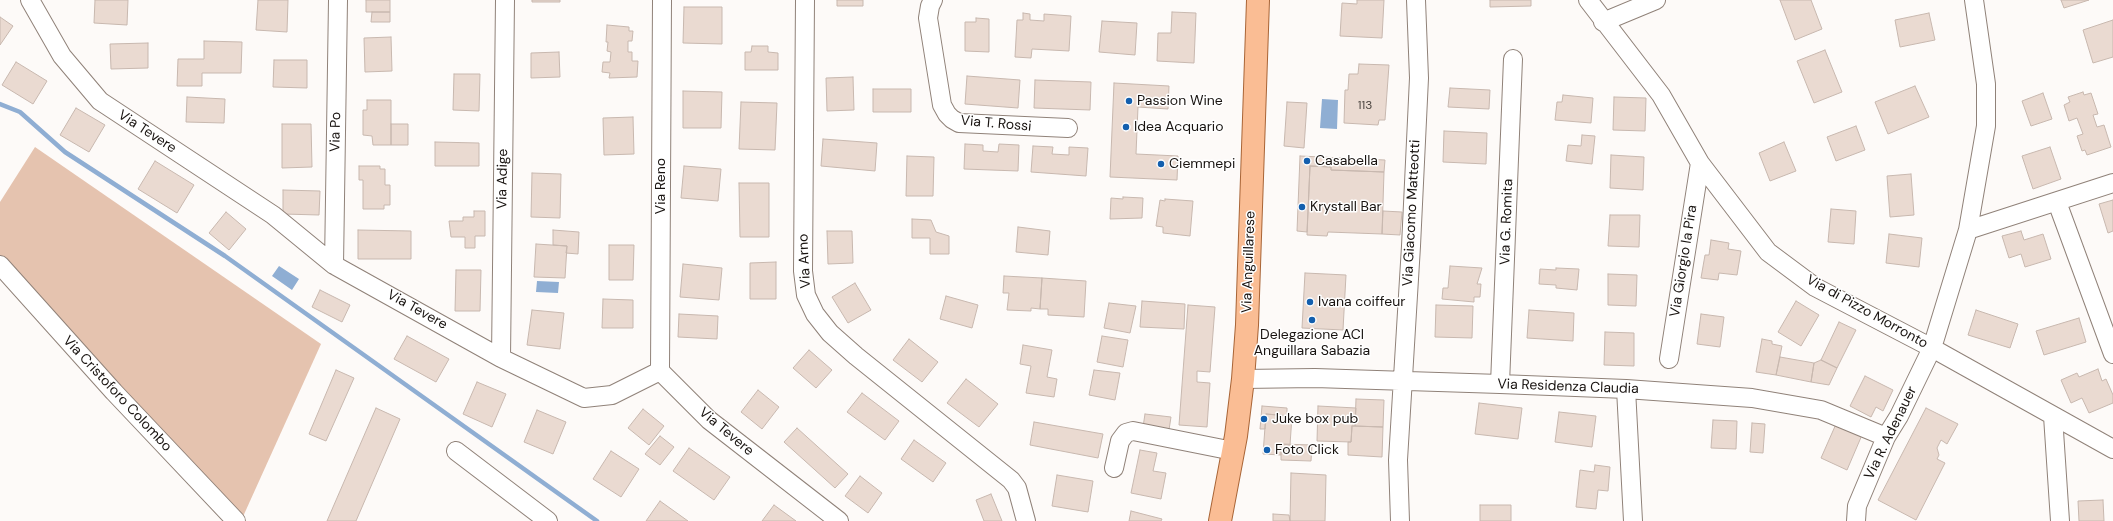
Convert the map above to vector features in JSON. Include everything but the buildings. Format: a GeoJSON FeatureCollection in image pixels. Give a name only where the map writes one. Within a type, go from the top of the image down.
{"type":"FeatureCollection","features":[{"type":"Feature","properties":{"kind":"main road","name":"Via Anguillarese"},"geometry":{"type":"LineString","coordinates":[[1220,521],[1233,451],[1243,379],[1247,325],[1258,0]]}},
{"type":"Feature","properties":{"kind":"street","name":"Via Tevere"},"geometry":{"type":"LineString","coordinates":[[30,0],[62,56],[100,101],[273,215],[334,265],[501,358],[584,398],[612,395],[660,371],[709,420],[839,521]]}},
{"type":"Feature","properties":{"kind":"street","name":"Via Po"},"geometry":{"type":"LineString","coordinates":[[334,265],[338,0]]}},
{"type":"Feature","properties":{"kind":"street","name":"Via Adige"},"geometry":{"type":"LineString","coordinates":[[501,358],[505,0]]}},
{"type":"Feature","properties":{"kind":"street","name":"Via Reno"},"geometry":{"type":"LineString","coordinates":[[660,371],[662,0]]}},
{"type":"Feature","properties":{"kind":"street","name":"Via Arno"},"geometry":{"type":"LineString","coordinates":[[805,0],[802,272],[806,295],[815,314],[830,333],[856,356],[1011,480],[1017,488],[1026,521]]}},
{"type":"Feature","properties":{"kind":"street","name":"Via T. Rossi"},"geometry":{"type":"LineString","coordinates":[[933,0],[930,6],[930,26],[942,105],[946,114],[959,123],[1068,128]]}},
{"type":"Feature","properties":{"kind":"street","name":"Via Giacomo Matteotti"},"geometry":{"type":"LineString","coordinates":[[1400,521],[1398,460],[1419,78],[1416,0]]}},
{"type":"Feature","properties":{"kind":"street","name":"Via di Pizzo Morronto"},"geometry":{"type":"LineString","coordinates":[[1588,0],[1661,95],[1700,163],[1768,252],[1816,287],[1932,348],[2113,449]]}},
{"type":"Feature","properties":{"kind":"street"},"geometry":{"type":"LineString","coordinates":[[1604,22],[1656,0]]}},
{"type":"Feature","properties":{"kind":"street","name":"Via R. Adenauer"},"geometry":{"type":"LineString","coordinates":[[1856,521],[1857,506],[1886,437],[1899,416],[1932,348],[1968,230],[1986,126],[1986,84],[1974,0]]}},
{"type":"Feature","properties":{"kind":"street","name":"Via G. Romita"},"geometry":{"type":"LineString","coordinates":[[1500,384],[1513,59]]}},
{"type":"Feature","properties":{"kind":"street","name":"Via Giorgio la Pira"},"geometry":{"type":"LineString","coordinates":[[1669,359],[1700,163]]}},
{"type":"Feature","properties":{"kind":"street"},"geometry":{"type":"LineString","coordinates":[[1968,230],[2113,183]]}},
{"type":"Feature","properties":{"kind":"street"},"geometry":{"type":"LineString","coordinates":[[2057,202],[2113,354]]}},
{"type":"Feature","properties":{"kind":"street","name":"Via Cristoforo Colombo"},"geometry":{"type":"LineString","coordinates":[[0,265],[114,392],[236,521]]}},
{"type":"Feature","properties":{"kind":"street","name":"Via Residenza Claudia"},"geometry":{"type":"LineString","coordinates":[[1243,379],[1315,378],[1701,393],[1780,401],[1821,410],[1886,437]]}},
{"type":"Feature","properties":{"kind":"street"},"geometry":{"type":"LineString","coordinates":[[1626,389],[1633,521]]}},
{"type":"Feature","properties":{"kind":"street"},"geometry":{"type":"LineString","coordinates":[[2053,416],[2060,521]]}},
{"type":"Feature","properties":{"kind":"street"},"geometry":{"type":"LineString","coordinates":[[1114,468],[1120,441],[1126,433],[1133,431],[1233,451]]}},
{"type":"Feature","properties":{"kind":"street"},"geometry":{"type":"LineString","coordinates":[[456,451],[548,521]]}},
{"type":"Feature","properties":{"kind":"shaded area"},"geometry":{"type":"Polygon","coordinates":[[[35,147],[321,344],[241,521],[0,259],[0,202],[35,147]]]}},
{"type":"Feature","properties":{"kind":"water"},"geometry":{"type":"Polygon","coordinates":[[[1322,99],[1338,100],[1337,129],[1320,128],[1322,99]]]}},
{"type":"Feature","properties":{"kind":"water"},"geometry":{"type":"Polygon","coordinates":[[[279,266],[299,279],[292,290],[272,276],[279,266]]]}},
{"type":"Feature","properties":{"kind":"water"},"geometry":{"type":"Polygon","coordinates":[[[537,281],[559,282],[558,293],[536,292],[537,281]]]}},
{"type":"Feature","properties":{"kind":"waterway"},"geometry":{"type":"LineString","coordinates":[[0,104],[20,112],[65,152],[225,256],[597,521]]}},
{"type":"Feature","properties":{"kind":"place","name":"Passion Wine"},"geometry":{"type":"Point","coordinates":[1129,101]}},
{"type":"Feature","properties":{"kind":"place","name":"Idea Acquario"},"geometry":{"type":"Point","coordinates":[1126,127]}},
{"type":"Feature","properties":{"kind":"place","name":"Casabella"},"geometry":{"type":"Point","coordinates":[1307,161]}},
{"type":"Feature","properties":{"kind":"place","name":"Ciemmepi"},"geometry":{"type":"Point","coordinates":[1161,164]}},
{"type":"Feature","properties":{"kind":"place","name":"Krystall Bar"},"geometry":{"type":"Point","coordinates":[1302,207]}},
{"type":"Feature","properties":{"kind":"place","name":"Ivana coiffeur"},"geometry":{"type":"Point","coordinates":[1310,302]}},
{"type":"Feature","properties":{"kind":"place","name":"Delegazione ACI Anguillara Sabazia"},"geometry":{"type":"Point","coordinates":[1312,320]}},
{"type":"Feature","properties":{"kind":"place","name":"Juke box pub"},"geometry":{"type":"Point","coordinates":[1264,419]}},
{"type":"Feature","properties":{"kind":"place","name":"Foto Click"},"geometry":{"type":"Point","coordinates":[1267,450]}}]}
